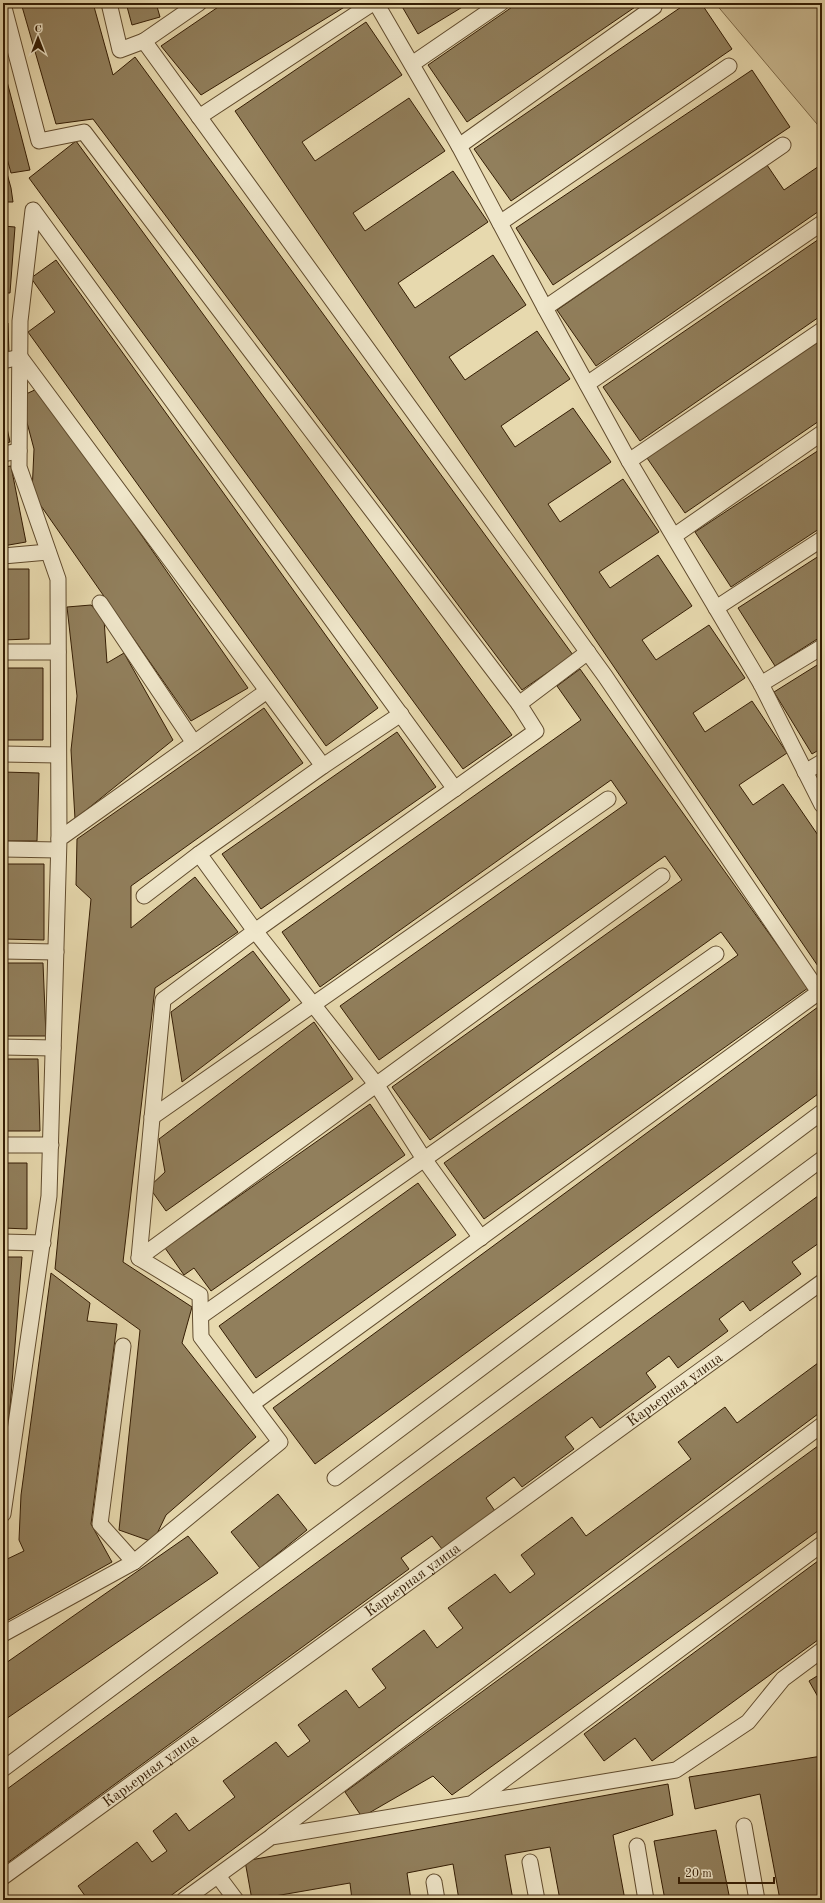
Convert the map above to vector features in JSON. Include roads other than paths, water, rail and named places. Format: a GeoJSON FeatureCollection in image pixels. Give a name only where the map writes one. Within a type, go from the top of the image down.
{"type":"FeatureCollection","features":[{"type":"Feature","properties":{"kind":"lane"},"geometry":{"type":"LineString","coordinates":[[109,3],[120,50],[144,41],[199,3]]}},
{"type":"Feature","properties":{"kind":"lane"},"geometry":{"type":"LineString","coordinates":[[199,117],[373,3]]}},
{"type":"Feature","properties":{"kind":"lane"},"geometry":{"type":"LineString","coordinates":[[376,3],[460,146],[545,308],[629,461],[761,684],[822,805]]}},
{"type":"Feature","properties":{"kind":"lane"},"geometry":{"type":"LineString","coordinates":[[412,64],[501,3]]}},
{"type":"Feature","properties":{"kind":"lane"},"geometry":{"type":"LineString","coordinates":[[3,4],[39,141],[84,132],[518,704],[536,731],[255,931],[163,1000],[139,1258]]}},
{"type":"Feature","properties":{"kind":"lane"},"geometry":{"type":"LineString","coordinates":[[460,146],[654,7]]}},
{"type":"Feature","properties":{"kind":"lane"},"geometry":{"type":"LineString","coordinates":[[144,41],[588,652],[820,992],[252,1404]]}},
{"type":"Feature","properties":{"kind":"lane"},"geometry":{"type":"LineString","coordinates":[[500,223],[729,66]]}},
{"type":"Feature","properties":{"kind":"lane"},"geometry":{"type":"LineString","coordinates":[[545,308],[783,145]]}},
{"type":"Feature","properties":{"kind":"lane"},"geometry":{"type":"LineString","coordinates":[[3,1514],[49,1196],[56,952],[58,845],[58,579],[19,467],[20,321],[32,210],[455,789]]}},
{"type":"Feature","properties":{"kind":"lane"},"geometry":{"type":"LineString","coordinates":[[587,384],[822,223]]}},
{"type":"Feature","properties":{"kind":"lane"},"geometry":{"type":"LineString","coordinates":[[629,461],[822,330]]}},
{"type":"Feature","properties":{"kind":"lane"},"geometry":{"type":"LineString","coordinates":[[3,361],[20,357]]}},
{"type":"Feature","properties":{"kind":"lane"},"geometry":{"type":"LineString","coordinates":[[20,357],[323,766]]}},
{"type":"Feature","properties":{"kind":"lane"},"geometry":{"type":"LineString","coordinates":[[674,536],[822,433]]}},
{"type":"Feature","properties":{"kind":"lane"},"geometry":{"type":"LineString","coordinates":[[3,454],[19,451]]}},
{"type":"Feature","properties":{"kind":"lane"},"geometry":{"type":"LineString","coordinates":[[716,608],[822,539]]}},
{"type":"Feature","properties":{"kind":"lane"},"geometry":{"type":"LineString","coordinates":[[3,556],[48,552]]}},
{"type":"Feature","properties":{"kind":"lane"},"geometry":{"type":"LineString","coordinates":[[100,603],[194,743]]}},
{"type":"Feature","properties":{"kind":"lane"},"geometry":{"type":"LineString","coordinates":[[761,684],[822,647]]}},
{"type":"Feature","properties":{"kind":"lane"},"geometry":{"type":"LineString","coordinates":[[3,652],[58,652]]}},
{"type":"Feature","properties":{"kind":"lane"},"geometry":{"type":"LineString","coordinates":[[518,704],[588,652]]}},
{"type":"Feature","properties":{"kind":"lane"},"geometry":{"type":"LineString","coordinates":[[3,850],[58,845],[194,743],[267,691]]}},
{"type":"Feature","properties":{"kind":"lane"},"geometry":{"type":"LineString","coordinates":[[144,896],[323,766],[401,714]]}},
{"type":"Feature","properties":{"kind":"lane"},"geometry":{"type":"LineString","coordinates":[[3,754],[58,755]]}},
{"type":"Feature","properties":{"kind":"lane"},"geometry":{"type":"LineString","coordinates":[[806,772],[822,762]]}},
{"type":"Feature","properties":{"kind":"lane"},"geometry":{"type":"LineString","coordinates":[[152,1117],[608,799]]}},
{"type":"Feature","properties":{"kind":"lane"},"geometry":{"type":"LineString","coordinates":[[200,854],[255,931],[376,1084],[424,1159],[481,1238]]}},
{"type":"Feature","properties":{"kind":"lane"},"geometry":{"type":"LineString","coordinates":[[139,1258],[662,876]]}},
{"type":"Feature","properties":{"kind":"lane"},"geometry":{"type":"LineString","coordinates":[[3,951],[56,952]]}},
{"type":"Feature","properties":{"kind":"lane"},"geometry":{"type":"LineString","coordinates":[[201,1316],[716,954]]}},
{"type":"Feature","properties":{"kind":"lane"},"geometry":{"type":"LineString","coordinates":[[3,1047],[53,1048]]}},
{"type":"Feature","properties":{"kind":"lane"},"geometry":{"type":"LineString","coordinates":[[335,1478],[822,1112]]}},
{"type":"Feature","properties":{"kind":"lane"},"geometry":{"type":"LineString","coordinates":[[3,1145],[51,1146]]}},
{"type":"Feature","properties":{"kind":"lane"},"geometry":{"type":"LineString","coordinates":[[3,1769],[822,1159]]}},
{"type":"Feature","properties":{"kind":"lane"},"geometry":{"type":"LineString","coordinates":[[3,1242],[43,1243]]}},
{"type":"Feature","properties":{"kind":"lane"},"geometry":{"type":"LineString","coordinates":[[3,1634],[134,1562],[280,1442],[201,1337],[200,1295],[139,1258]]}},
{"type":"Feature","properties":{"kind":"lane","name":"Карьерная улица"},"geometry":{"type":"LineString","coordinates":[[3,1877],[822,1282]]}},
{"type":"Feature","properties":{"kind":"lane"},"geometry":{"type":"LineString","coordinates":[[123,1346],[100,1524],[134,1562]]}},
{"type":"Feature","properties":{"kind":"lane"},"geometry":{"type":"LineString","coordinates":[[184,1900],[271,1837],[822,1425]]}},
{"type":"Feature","properties":{"kind":"lane"},"geometry":{"type":"LineString","coordinates":[[471,1804],[822,1544]]}},
{"type":"Feature","properties":{"kind":"lane"},"geometry":{"type":"LineString","coordinates":[[271,1837],[676,1770],[748,1722],[783,1679],[822,1650]]}},
{"type":"Feature","properties":{"kind":"lane"},"geometry":{"type":"LineString","coordinates":[[744,1826],[757,1900]]}},
{"type":"Feature","properties":{"kind":"lane"},"geometry":{"type":"LineString","coordinates":[[637,1846],[646,1900]]}},
{"type":"Feature","properties":{"kind":"lane"},"geometry":{"type":"LineString","coordinates":[[530,1862],[537,1900]]}},
{"type":"Feature","properties":{"kind":"lane"},"geometry":{"type":"LineString","coordinates":[[218,1876],[236,1900]]}},
{"type":"Feature","properties":{"kind":"lane"},"geometry":{"type":"LineString","coordinates":[[434,1882],[437,1900]]}}]}
